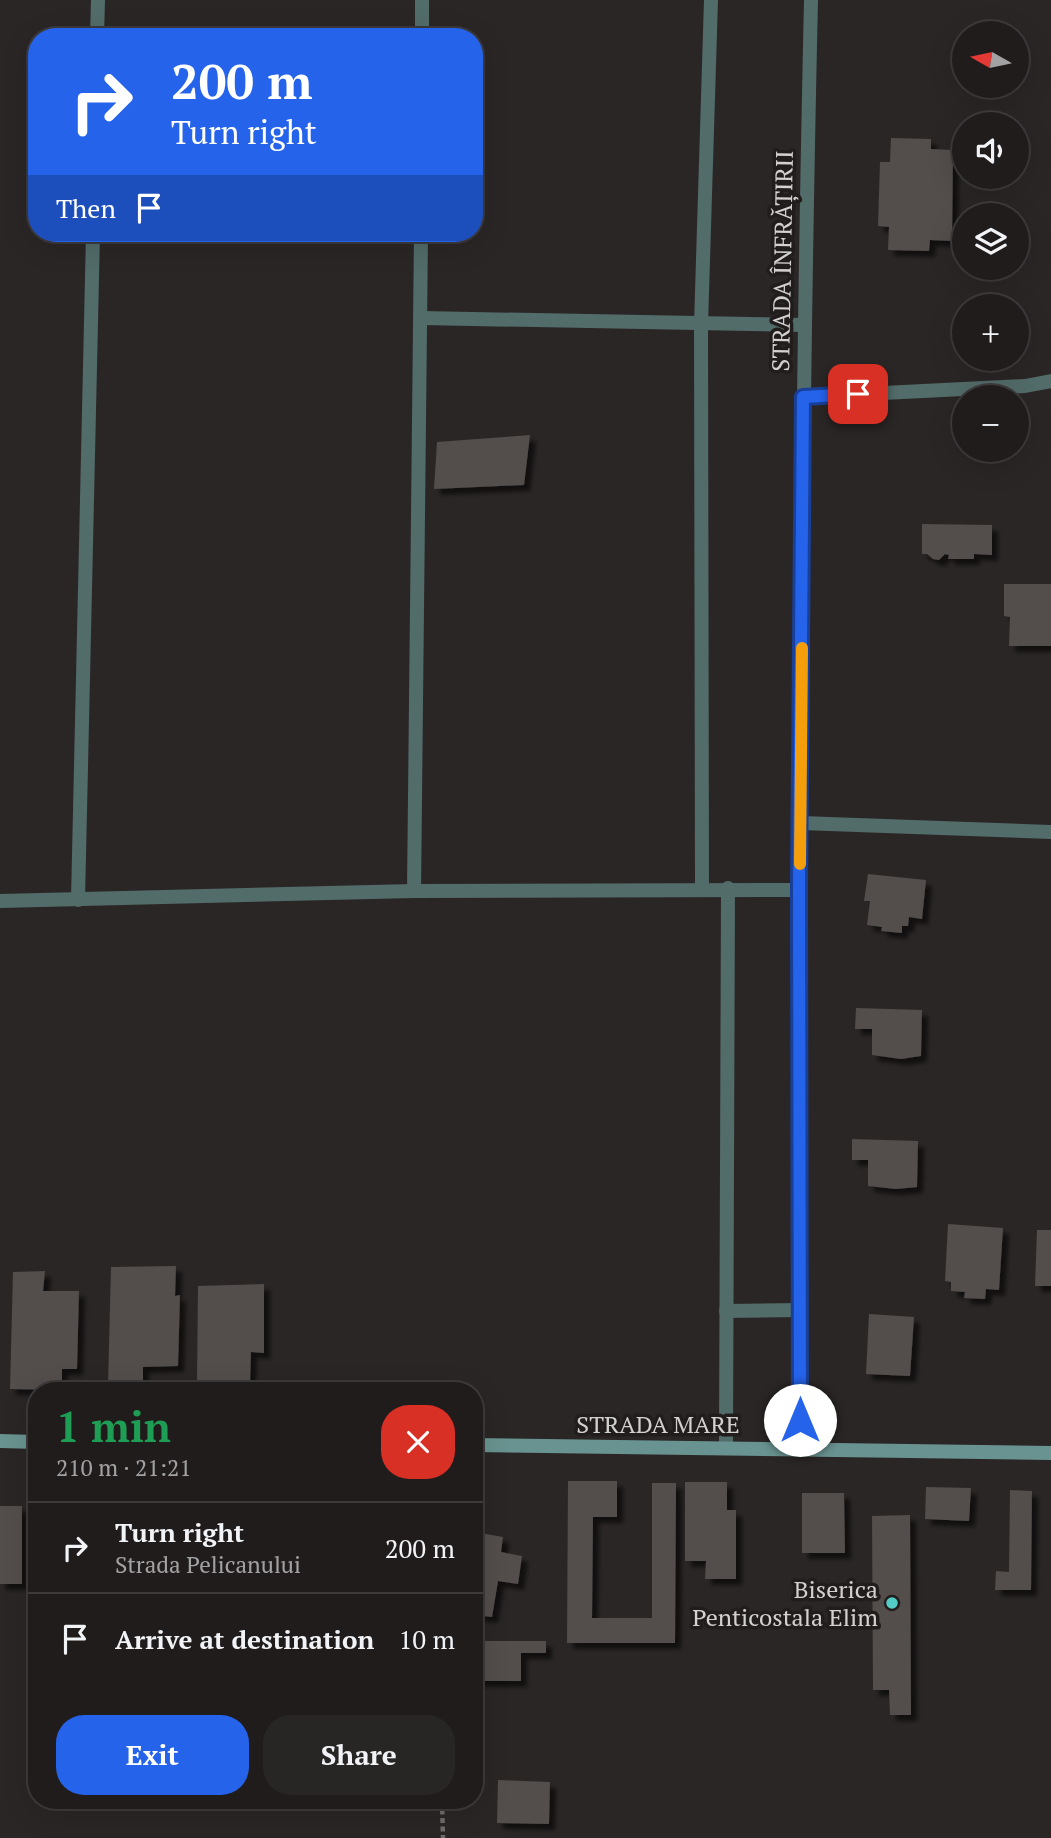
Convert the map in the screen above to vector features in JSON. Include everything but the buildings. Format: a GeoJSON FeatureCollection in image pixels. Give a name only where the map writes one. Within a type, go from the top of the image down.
{"type":"FeatureCollection","features":[{"type":"Feature","properties":{"kind":"street"},"geometry":{"type":"LineString","coordinates":[[97,28],[98,0]]}},
{"type":"Feature","properties":{"kind":"street"},"geometry":{"type":"LineString","coordinates":[[422,0],[422,28]]}},
{"type":"Feature","properties":{"kind":"street"},"geometry":{"type":"LineString","coordinates":[[702,887],[701,325],[711,0]]}},
{"type":"Feature","properties":{"kind":"street","name":"STRADA ÎNFRĂȚIRII"},"geometry":{"type":"LineString","coordinates":[[800,1448],[799,890],[803,397],[811,0]]}},
{"type":"Feature","properties":{"kind":"street"},"geometry":{"type":"LineString","coordinates":[[78,900],[93,242]]}},
{"type":"Feature","properties":{"kind":"street"},"geometry":{"type":"LineString","coordinates":[[414,891],[421,242]]}},
{"type":"Feature","properties":{"kind":"street"},"geometry":{"type":"LineString","coordinates":[[421,318],[804,325]]}},
{"type":"Feature","properties":{"kind":"street"},"geometry":{"type":"LineString","coordinates":[[803,397],[1025,386],[1051,381]]}},
{"type":"Feature","properties":{"kind":"street"},"geometry":{"type":"LineString","coordinates":[[801,823],[1051,832]]}},
{"type":"Feature","properties":{"kind":"street"},"geometry":{"type":"LineString","coordinates":[[0,901],[702,887],[799,890]]}},
{"type":"Feature","properties":{"kind":"street"},"geometry":{"type":"LineString","coordinates":[[726,1447],[727,888]]}},
{"type":"Feature","properties":{"kind":"street"},"geometry":{"type":"LineString","coordinates":[[726,1311],[800,1310]]}},
{"type":"Feature","properties":{"kind":"street"},"geometry":{"type":"LineString","coordinates":[[0,1441],[28,1442]]}},
{"type":"Feature","properties":{"kind":"street","name":"STRADA MARE"},"geometry":{"type":"LineString","coordinates":[[483,1445],[1051,1453]]}},
{"type":"Feature","properties":{"kind":"path"},"geometry":{"type":"LineString","coordinates":[[442,1809],[443,1838]]}},
{"type":"Feature","properties":{"kind":"slow traffic"},"geometry":{"type":"LineString","coordinates":[[800,864],[802,648]]}},
{"type":"Feature","properties":{"kind":"place","name":"Biserica Penticostala Elim"},"geometry":{"type":"Point","coordinates":[892,1603]}},
{"type":"Feature","properties":{"kind":"route"},"geometry":{"type":"LineString","coordinates":[[800,1420],[799,890],[803,397],[858,394]]}}]}
